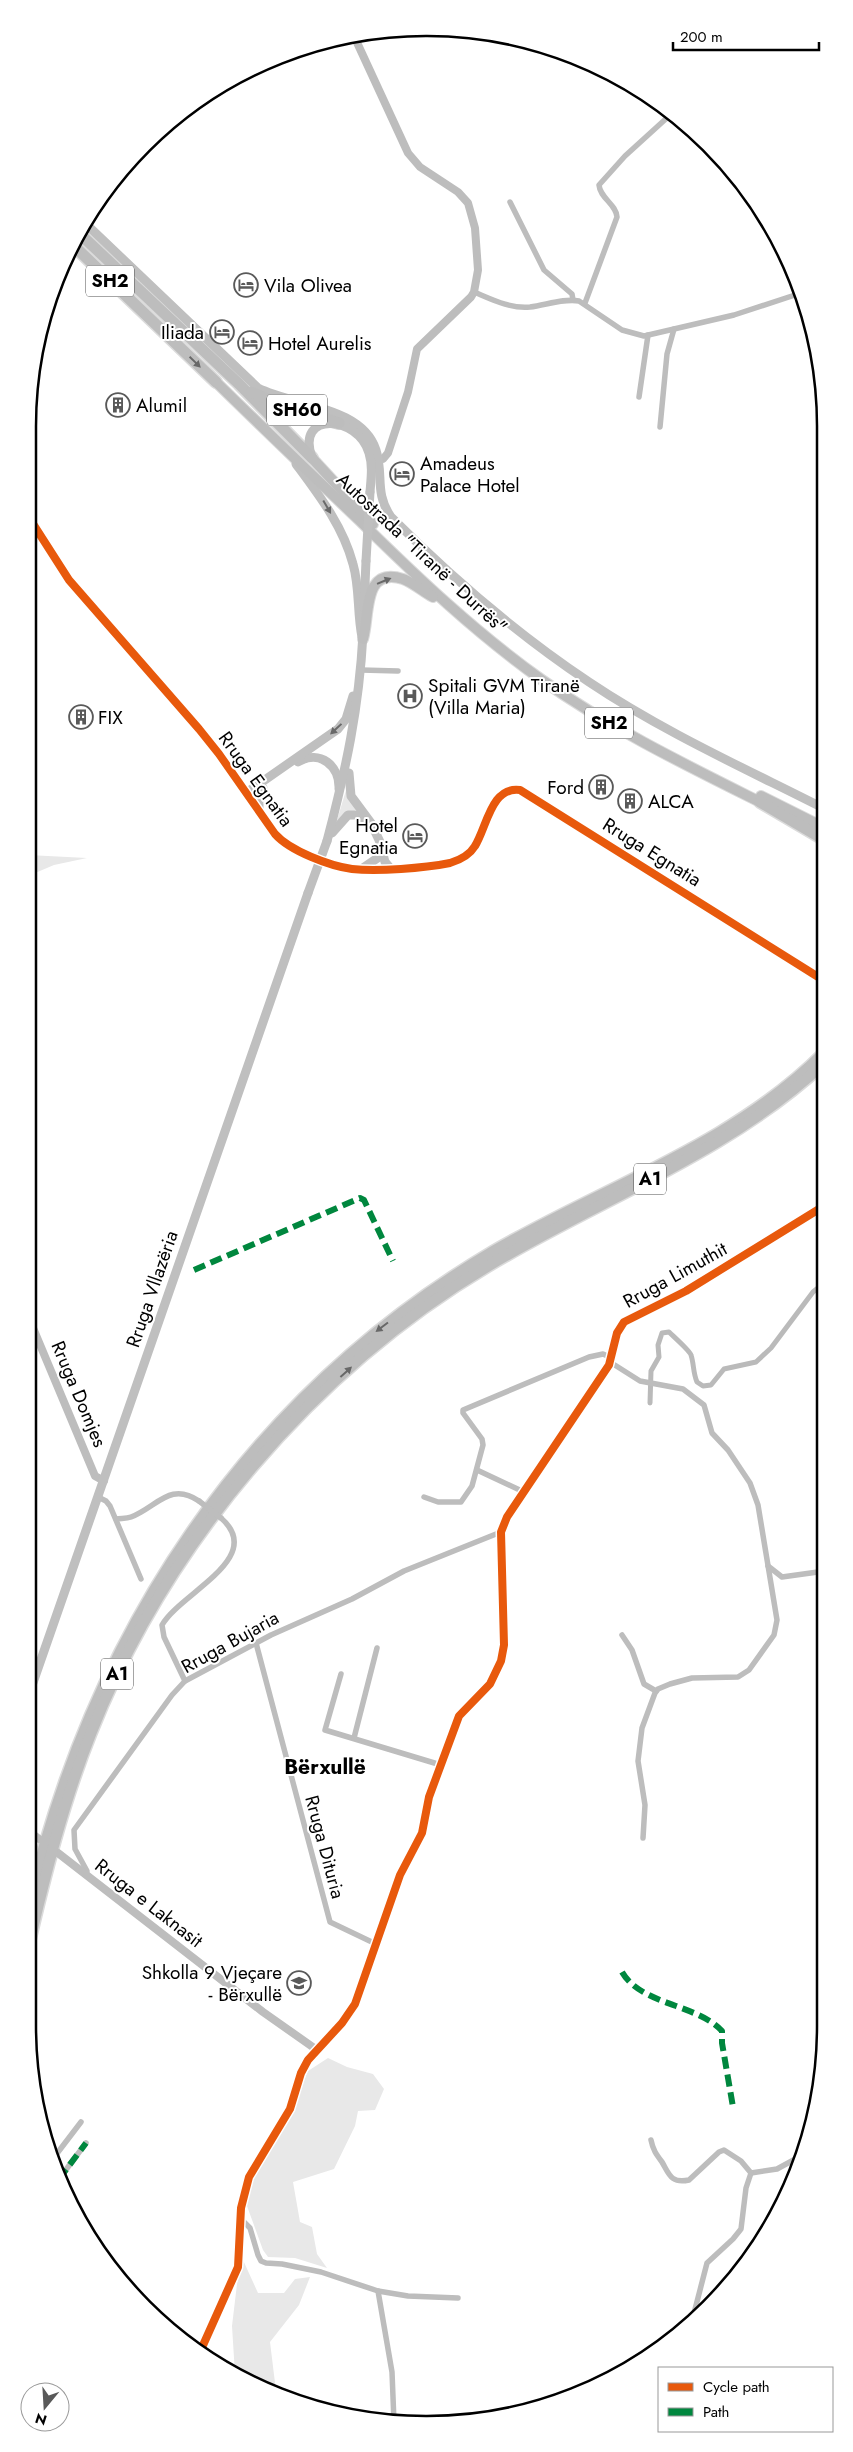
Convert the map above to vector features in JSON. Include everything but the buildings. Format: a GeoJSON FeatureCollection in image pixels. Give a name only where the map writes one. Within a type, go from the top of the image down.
{"type":"FeatureCollection","features":[{"type":"Feature","properties":{"kind":"highway","name":"Autostrada \"Tiranë - Durrës\""},"geometry":{"type":"LineString","coordinates":[[85,238],[239,384],[312,458],[367,519],[480,625],[547,675],[646,737],[817,824]]}},
{"type":"Feature","properties":{"kind":"highway","name":"Autostrada \"Tiranë - Durrës\""},"geometry":{"type":"LineString","coordinates":[[78,250],[443,601],[521,664],[589,710],[660,752],[817,831]]}},
{"type":"Feature","properties":{"kind":"highway"},"geometry":{"type":"LineString","coordinates":[[239,384],[256,391]]}},
{"type":"Feature","properties":{"kind":"highway","name":"SH60"},"geometry":{"type":"LineString","coordinates":[[256,391],[272,402],[339,423]]}},
{"type":"Feature","properties":{"kind":"highway"},"geometry":{"type":"LineString","coordinates":[[363,639],[370,594],[376,584],[384,579],[403,579],[443,601]]}},
{"type":"Feature","properties":{"kind":"highway"},"geometry":{"type":"LineString","coordinates":[[760,802],[817,835]]}},
{"type":"Feature","properties":{"kind":"highway"},"geometry":{"type":"LineString","coordinates":[[811,1072],[817,1061]]}},
{"type":"Feature","properties":{"kind":"highway","name":"A1"},"geometry":{"type":"LineString","coordinates":[[36,1916],[59,1824],[83,1753],[112,1684],[149,1614],[177,1568],[213,1516],[246,1474],[317,1399],[372,1349],[436,1299],[541,1235],[686,1160],[735,1132],[811,1072]]}},
{"type":"Feature","properties":{"kind":"highway","name":"A1"},"geometry":{"type":"LineString","coordinates":[[36,1878],[62,1787],[80,1738],[108,1673],[159,1580],[206,1511],[239,1468],[302,1401],[368,1338],[472,1265],[584,1202],[712,1136],[796,1083]]}},
{"type":"Feature","properties":{"kind":"main road"},"geometry":{"type":"LineString","coordinates":[[91,228],[219,351],[256,391],[354,421],[372,439],[379,459],[380,492],[383,504],[391,516],[456,579],[507,623],[582,678],[625,705],[817,805]]}},
{"type":"Feature","properties":{"kind":"main road"},"geometry":{"type":"LineString","coordinates":[[312,458],[309,444],[314,429],[324,423],[339,423]]}},
{"type":"Feature","properties":{"kind":"main road","name":"SH60"},"geometry":{"type":"LineString","coordinates":[[328,839],[348,760],[361,670],[371,466],[366,446],[351,429],[339,423]]}},
{"type":"Feature","properties":{"kind":"main road"},"geometry":{"type":"LineString","coordinates":[[289,453],[327,505],[354,565],[363,639]]}},
{"type":"Feature","properties":{"kind":"main road","name":"Rruga Egnatia"},"geometry":{"type":"LineString","coordinates":[[36,528],[69,580],[194,723],[238,780],[275,834],[292,848],[342,867],[361,869],[440,865],[462,859],[475,845],[500,796],[512,789],[520,790],[817,976]]}},
{"type":"Feature","properties":{"kind":"main road"},"geometry":{"type":"LineString","coordinates":[[248,796],[338,729],[351,707],[361,670]]}},
{"type":"Feature","properties":{"kind":"main road"},"geometry":{"type":"LineString","coordinates":[[260,811],[259,795],[262,786],[302,760],[315,757],[329,762],[335,769],[339,785],[339,799]]}},
{"type":"Feature","properties":{"kind":"main road"},"geometry":{"type":"LineString","coordinates":[[348,760],[351,796],[371,824],[380,854],[390,868]]}},
{"type":"Feature","properties":{"kind":"main road"},"geometry":{"type":"LineString","coordinates":[[238,780],[262,786]]}},
{"type":"Feature","properties":{"kind":"main road"},"geometry":{"type":"LineString","coordinates":[[328,839],[345,816],[358,815],[364,819],[376,839],[380,854],[380,868]]}},
{"type":"Feature","properties":{"kind":"main road","name":"Rruga Vllazëria"},"geometry":{"type":"LineString","coordinates":[[36,1674],[328,839]]}},
{"type":"Feature","properties":{"kind":"main road"},"geometry":{"type":"LineString","coordinates":[[361,869],[380,854]]}},
{"type":"Feature","properties":{"kind":"street"},"geometry":{"type":"LineString","coordinates":[[357,43],[408,153],[420,166],[458,192],[468,203],[475,228],[478,260],[478,278],[474,292],[417,349],[408,392],[388,453],[384,458],[379,459]]}},
{"type":"Feature","properties":{"kind":"street"},"geometry":{"type":"LineString","coordinates":[[585,303],[616,217],[616,212],[602,194],[599,185],[625,156],[666,119]]}},
{"type":"Feature","properties":{"kind":"street"},"geometry":{"type":"LineString","coordinates":[[510,202],[542,267],[572,294],[573,300]]}},
{"type":"Feature","properties":{"kind":"street"},"geometry":{"type":"LineString","coordinates":[[474,292],[500,303],[522,307],[573,300],[585,303],[622,330],[640,336],[734,316],[794,295]]}},
{"type":"Feature","properties":{"kind":"street"},"geometry":{"type":"LineString","coordinates":[[660,427],[667,354],[674,329]]}},
{"type":"Feature","properties":{"kind":"street"},"geometry":{"type":"LineString","coordinates":[[639,397],[648,335]]}},
{"type":"Feature","properties":{"kind":"street"},"geometry":{"type":"LineString","coordinates":[[361,670],[398,671]]}},
{"type":"Feature","properties":{"kind":"street","name":"Rruga Limuthit"},"geometry":{"type":"LineString","coordinates":[[502,1532],[507,1517],[611,1360],[617,1332],[624,1322],[686,1291],[817,1210]]}},
{"type":"Feature","properties":{"kind":"street","name":"Rruga Domjes"},"geometry":{"type":"LineString","coordinates":[[36,1335],[96,1476],[104,1481]]}},
{"type":"Feature","properties":{"kind":"street"},"geometry":{"type":"LineString","coordinates":[[424,1497],[438,1502],[461,1502],[472,1486],[483,1445],[482,1439],[463,1414],[463,1410],[589,1357],[603,1354],[640,1381],[683,1389],[704,1405],[712,1433],[728,1450],[750,1483],[758,1505],[777,1627],[774,1635],[749,1670],[738,1677],[692,1678],[670,1684],[656,1691],[642,1728],[638,1761],[645,1805],[643,1838]]}},
{"type":"Feature","properties":{"kind":"street"},"geometry":{"type":"LineString","coordinates":[[477,1470],[524,1492]]}},
{"type":"Feature","properties":{"kind":"street"},"geometry":{"type":"LineString","coordinates":[[116,1519],[132,1517],[172,1494],[186,1494],[199,1501],[221,1518],[229,1525],[234,1534],[236,1543],[230,1559],[182,1601],[162,1626],[164,1637],[185,1681]]}},
{"type":"Feature","properties":{"kind":"street"},"geometry":{"type":"LineString","coordinates":[[98,1497],[106,1501],[116,1519],[141,1579]]}},
{"type":"Feature","properties":{"kind":"street"},"geometry":{"type":"LineString","coordinates":[[203,2345],[238,2266],[240,2218],[248,2177],[285,2118],[301,2073],[317,2050],[342,2023],[355,2004],[400,1875],[422,1832],[429,1798],[458,1716],[486,1691],[501,1662],[504,1628],[502,1532]]}},
{"type":"Feature","properties":{"kind":"street","name":"Rruga Bujaria"},"geometry":{"type":"LineString","coordinates":[[86,1875],[87,1871],[74,1845],[74,1830],[172,1695],[185,1681],[256,1643],[352,1599],[404,1571],[502,1532]]}},
{"type":"Feature","properties":{"kind":"street"},"geometry":{"type":"LineString","coordinates":[[768,1566],[782,1576],[817,1572]]}},
{"type":"Feature","properties":{"kind":"street"},"geometry":{"type":"LineString","coordinates":[[622,1635],[632,1650],[644,1684],[656,1691]]}},
{"type":"Feature","properties":{"kind":"street","name":"Rruga Dituria"},"geometry":{"type":"LineString","coordinates":[[256,1643],[330,1922],[376,1944]]}},
{"type":"Feature","properties":{"kind":"street"},"geometry":{"type":"LineString","coordinates":[[354,1738],[377,1648]]}},
{"type":"Feature","properties":{"kind":"street"},"geometry":{"type":"LineString","coordinates":[[340,1674],[325,1730],[441,1765]]}},
{"type":"Feature","properties":{"kind":"street","name":"Rruga e Laknasit"},"geometry":{"type":"LineString","coordinates":[[58,1853],[263,2012],[317,2050]]}},
{"type":"Feature","properties":{"kind":"street"},"geometry":{"type":"LineString","coordinates":[[58,2153],[81,2122]]}},
{"type":"Feature","properties":{"kind":"street"},"geometry":{"type":"LineString","coordinates":[[651,2140],[653,2152],[661,2161],[667,2175],[672,2178],[690,2180],[719,2152],[724,2150],[741,2161],[751,2173]]}},
{"type":"Feature","properties":{"kind":"street"},"geometry":{"type":"LineString","coordinates":[[65,2171],[86,2143]]}},
{"type":"Feature","properties":{"kind":"street"},"geometry":{"type":"LineString","coordinates":[[751,2173],[777,2169],[792,2161]]}},
{"type":"Feature","properties":{"kind":"street"},"geometry":{"type":"LineString","coordinates":[[695,2308],[707,2263],[734,2239],[741,2229],[746,2188],[751,2173]]}},
{"type":"Feature","properties":{"kind":"street"},"geometry":{"type":"LineString","coordinates":[[240,2218],[250,2228],[261,2260],[266,2263],[282,2264],[321,2272],[378,2292],[408,2296],[458,2298]]}},
{"type":"Feature","properties":{"kind":"street"},"geometry":{"type":"LineString","coordinates":[[378,2292],[392,2372],[394,2414]]}},
{"type":"Feature","properties":{"kind":"shaded area"},"geometry":{"type":"Polygon","coordinates":[[[347,787],[356,810],[337,820],[347,787]]]}},
{"type":"Feature","properties":{"kind":"shaded area"},"geometry":{"type":"Polygon","coordinates":[[[36,855],[87,858],[54,865],[36,873],[36,855]]]}},
{"type":"Feature","properties":{"kind":"shaded area"},"geometry":{"type":"Polygon","coordinates":[[[308,1982],[309,1991],[294,1993],[293,1984],[308,1982]]]}},
{"type":"Feature","properties":{"kind":"shaded area"},"geometry":{"type":"Polygon","coordinates":[[[328,2058],[347,2067],[373,2074],[384,2089],[375,2110],[358,2111],[355,2126],[334,2169],[293,2182],[300,2222],[312,2227],[317,2254],[327,2268],[295,2258],[268,2257],[263,2250],[247,2206],[248,2180],[297,2097],[308,2071],[328,2058]]]}},
{"type":"Feature","properties":{"kind":"shaded area"},"geometry":{"type":"Polygon","coordinates":[[[243,2260],[258,2293],[284,2293],[295,2279],[310,2277],[299,2305],[270,2342],[275,2385],[234,2365],[232,2326],[237,2284],[243,2260]]]}},
{"type":"Feature","properties":{"kind":"waterway"},"geometry":{"type":"LineString","coordinates":[[650,1403],[651,1371],[659,1357],[658,1345],[662,1333],[669,1332],[690,1353],[697,1382],[703,1386],[711,1385],[724,1369],[756,1362],[771,1348],[817,1289]]}},
{"type":"Feature","properties":{"kind":"marked path"},"geometry":{"type":"LineString","coordinates":[[194,1270],[360,1198],[364,1200],[393,1261]]}},
{"type":"Feature","properties":{"kind":"marked path"},"geometry":{"type":"LineString","coordinates":[[622,1972],[631,1983],[642,1991],[698,2015],[722,2031],[722,2043],[733,2107]]}},
{"type":"Feature","properties":{"kind":"marked path"},"geometry":{"type":"LineString","coordinates":[[65,2171],[86,2143]]}},
{"type":"Feature","properties":{"kind":"cycle path"},"geometry":{"type":"LineString","coordinates":[[36,528],[69,580],[199,729],[219,754],[275,834],[300,852],[333,865],[352,869],[401,869],[450,863],[464,857],[473,849],[491,809],[502,794],[510,790],[520,790],[817,976]]}},
{"type":"Feature","properties":{"kind":"cycle path"},"geometry":{"type":"LineString","coordinates":[[203,2345],[238,2267],[241,2208],[249,2177],[290,2109],[301,2073],[308,2060],[342,2023],[355,2004],[400,1875],[422,1833],[429,1797],[459,1716],[490,1684],[501,1661],[504,1645],[501,1532],[507,1517],[609,1365],[617,1333],[624,1322],[686,1291],[817,1210]]}},
{"type":"Feature","properties":{"kind":"place","name":"Vila Olivea"},"geometry":{"type":"Point","coordinates":[246,285]}},
{"type":"Feature","properties":{"kind":"place","name":"Iliada"},"geometry":{"type":"Point","coordinates":[222,332]}},
{"type":"Feature","properties":{"kind":"place","name":"Hotel Aurelis"},"geometry":{"type":"Point","coordinates":[250,343]}},
{"type":"Feature","properties":{"kind":"place","name":"Alumil"},"geometry":{"type":"Point","coordinates":[118,405]}},
{"type":"Feature","properties":{"kind":"place","name":"Amadeus Palace Hotel"},"geometry":{"type":"Point","coordinates":[402,474]}},
{"type":"Feature","properties":{"kind":"place","name":"Spitali GVM Tiranë (Villa Maria)"},"geometry":{"type":"Point","coordinates":[410,696]}},
{"type":"Feature","properties":{"kind":"place","name":"FIX"},"geometry":{"type":"Point","coordinates":[81,717]}},
{"type":"Feature","properties":{"kind":"place","name":"Ford"},"geometry":{"type":"Point","coordinates":[601,787]}},
{"type":"Feature","properties":{"kind":"place","name":"ALCA"},"geometry":{"type":"Point","coordinates":[630,801]}},
{"type":"Feature","properties":{"kind":"place","name":"Hotel Egnatia"},"geometry":{"type":"Point","coordinates":[415,836]}},
{"type":"Feature","properties":{"kind":"place","name":"Shkolla 9 Vjeçare - Bërxullë"},"geometry":{"type":"Point","coordinates":[299,1983]}},
{"type":"Feature","properties":{"kind":"district","name":"Bërxullë"},"geometry":{"type":"Point","coordinates":[325,1767]}}]}
